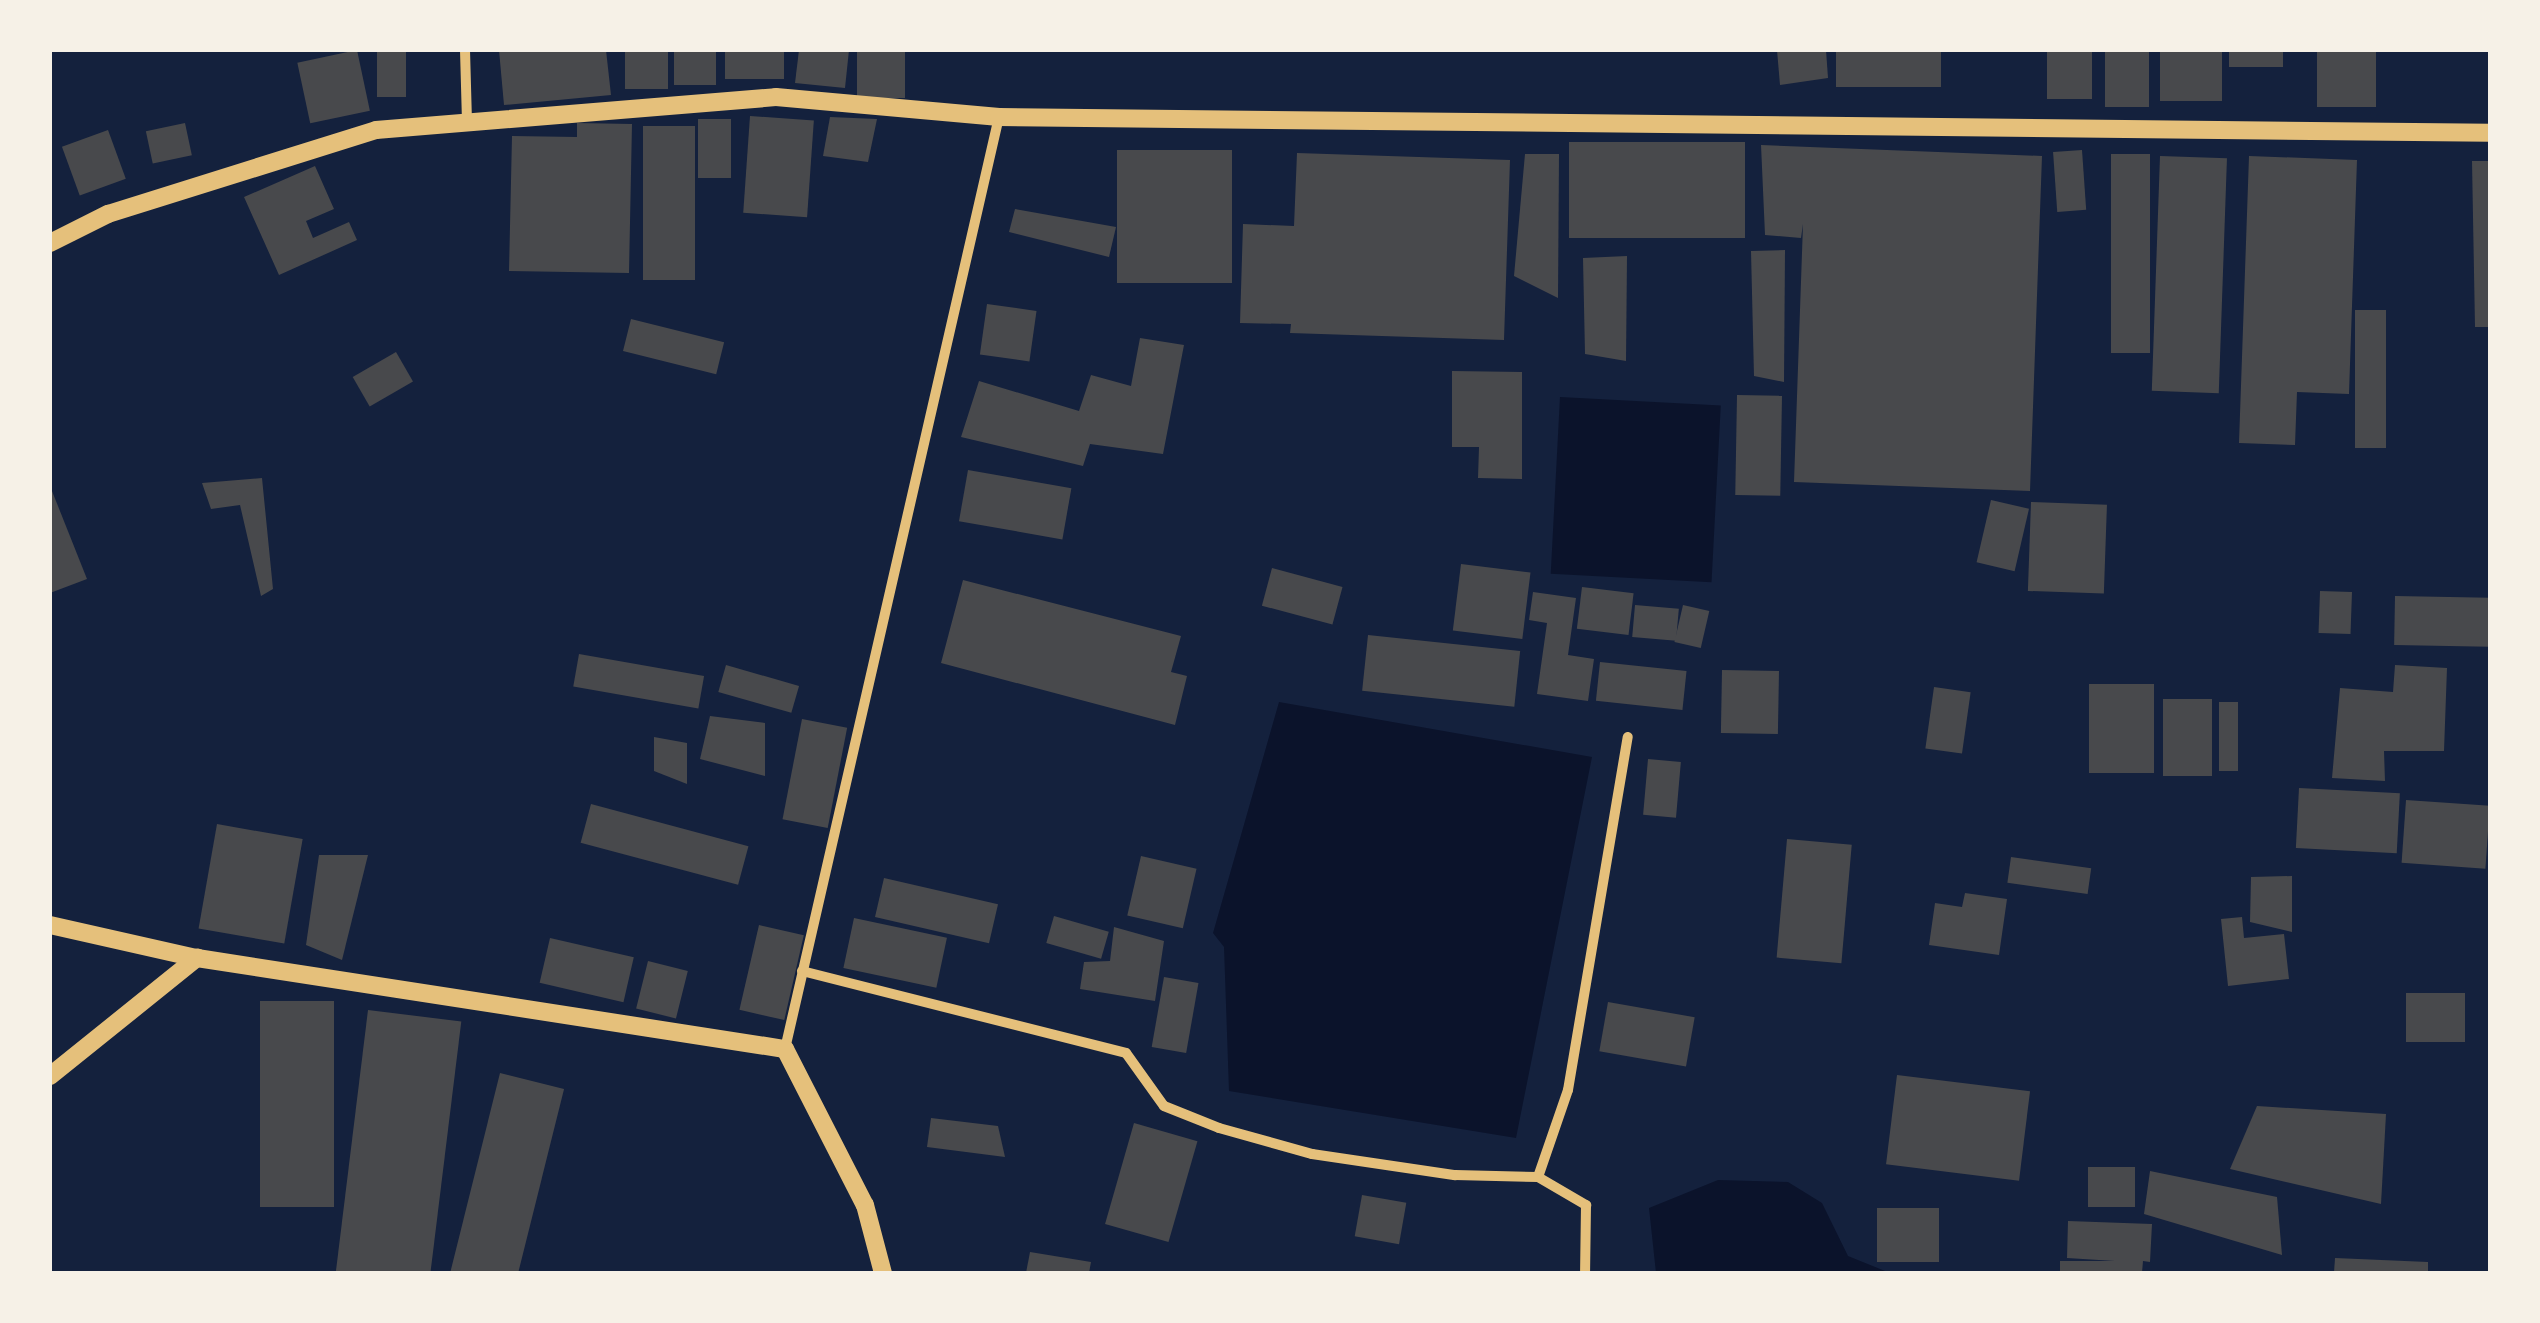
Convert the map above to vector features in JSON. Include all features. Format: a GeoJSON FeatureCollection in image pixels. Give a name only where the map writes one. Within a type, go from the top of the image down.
{"type":"FeatureCollection","features":[{"type":"Feature","properties":{"kind":"street"},"geometry":{"type":"LineString","coordinates":[[465,50],[468,122]]}},
{"type":"Feature","properties":{"kind":"street"},"geometry":{"type":"LineString","coordinates":[[50,243],[108,214],[376,130],[776,97],[999,116],[2490,133]]}},
{"type":"Feature","properties":{"kind":"street"},"geometry":{"type":"LineString","coordinates":[[883,1273],[865,1205],[785,1049],[999,116]]}},
{"type":"Feature","properties":{"kind":"street"},"geometry":{"type":"LineString","coordinates":[[1538,1178],[1568,1090],[1628,737]]}},
{"type":"Feature","properties":{"kind":"street"},"geometry":{"type":"LineString","coordinates":[[50,926],[197,958],[785,1049]]}},
{"type":"Feature","properties":{"kind":"street"},"geometry":{"type":"LineString","coordinates":[[50,1076],[197,958]]}},
{"type":"Feature","properties":{"kind":"street"},"geometry":{"type":"LineString","coordinates":[[802,971],[1126,1053],[1164,1106],[1256,1139],[1312,1154],[1455,1176],[1538,1178],[1586,1204],[1586,1273]]}},
{"type":"Feature","properties":{"kind":"water"},"geometry":{"type":"Polygon","coordinates":[[[1560,397],[1721,405],[1712,582],[1551,574],[1560,397]]]}},
{"type":"Feature","properties":{"kind":"water"},"geometry":{"type":"Polygon","coordinates":[[[1279,702],[1592,757],[1516,1138],[1229,1091],[1224,947],[1213,933],[1279,702]]]}},
{"type":"Feature","properties":{"kind":"water"},"geometry":{"type":"Polygon","coordinates":[[[1718,1180],[1788,1182],[1822,1203],[1848,1256],[1890,1273],[1656,1273],[1649,1208],[1718,1180]]]}},
{"type":"Feature","properties":{"kind":"building"},"geometry":{"type":"Polygon","coordinates":[[[357,50],[370,111],[310,123],[297,63],[357,50]]]}},
{"type":"Feature","properties":{"kind":"building"},"geometry":{"type":"Polygon","coordinates":[[[499,50],[606,50],[611,95],[504,105],[499,50]]]}},
{"type":"Feature","properties":{"kind":"building"},"geometry":{"type":"Polygon","coordinates":[[[625,50],[668,50],[668,89],[625,89],[625,50]]]}},
{"type":"Feature","properties":{"kind":"building"},"geometry":{"type":"Polygon","coordinates":[[[674,50],[716,50],[716,85],[674,85],[674,50]]]}},
{"type":"Feature","properties":{"kind":"building"},"geometry":{"type":"Polygon","coordinates":[[[725,50],[784,50],[784,79],[725,79],[725,50]]]}},
{"type":"Feature","properties":{"kind":"building"},"geometry":{"type":"Polygon","coordinates":[[[799,50],[849,50],[845,88],[795,83],[799,50]]]}},
{"type":"Feature","properties":{"kind":"building"},"geometry":{"type":"Polygon","coordinates":[[[857,50],[905,50],[905,98],[857,98],[857,50]]]}},
{"type":"Feature","properties":{"kind":"building"},"geometry":{"type":"Polygon","coordinates":[[[1777,50],[1826,50],[1828,78],[1780,85],[1777,50]]]}},
{"type":"Feature","properties":{"kind":"building"},"geometry":{"type":"Polygon","coordinates":[[[1836,50],[1941,50],[1941,87],[1836,87],[1836,50]]]}},
{"type":"Feature","properties":{"kind":"building"},"geometry":{"type":"Polygon","coordinates":[[[2047,50],[2092,50],[2092,99],[2047,99],[2047,50]]]}},
{"type":"Feature","properties":{"kind":"building"},"geometry":{"type":"Polygon","coordinates":[[[2105,50],[2149,50],[2149,107],[2105,107],[2105,50]]]}},
{"type":"Feature","properties":{"kind":"building"},"geometry":{"type":"Polygon","coordinates":[[[2160,50],[2222,50],[2222,101],[2160,101],[2160,50]]]}},
{"type":"Feature","properties":{"kind":"building"},"geometry":{"type":"Polygon","coordinates":[[[2229,50],[2283,50],[2283,67],[2229,67],[2229,50]]]}},
{"type":"Feature","properties":{"kind":"building"},"geometry":{"type":"Polygon","coordinates":[[[2317,50],[2376,50],[2376,107],[2317,107],[2317,50]]]}},
{"type":"Feature","properties":{"kind":"building"},"geometry":{"type":"Polygon","coordinates":[[[377,52],[406,52],[406,97],[377,97],[377,52]]]}},
{"type":"Feature","properties":{"kind":"building"},"geometry":{"type":"Polygon","coordinates":[[[750,116],[814,120],[807,217],[743,213],[750,116]]]}},
{"type":"Feature","properties":{"kind":"building"},"geometry":{"type":"Polygon","coordinates":[[[830,117],[877,119],[868,162],[823,156],[830,117]]]}},
{"type":"Feature","properties":{"kind":"building"},"geometry":{"type":"Polygon","coordinates":[[[698,119],[731,119],[731,178],[698,178],[698,119]]]}},
{"type":"Feature","properties":{"kind":"building"},"geometry":{"type":"Polygon","coordinates":[[[185,123],[192,155],[153,164],[146,131],[185,123]]]}},
{"type":"Feature","properties":{"kind":"building"},"geometry":{"type":"Polygon","coordinates":[[[577,123],[632,124],[629,273],[509,271],[512,136],[577,137],[577,123]]]}},
{"type":"Feature","properties":{"kind":"building"},"geometry":{"type":"Polygon","coordinates":[[[643,126],[695,126],[695,280],[643,280],[643,126]]]}},
{"type":"Feature","properties":{"kind":"building"},"geometry":{"type":"Polygon","coordinates":[[[108,130],[126,179],[80,196],[62,147],[108,130]]]}},
{"type":"Feature","properties":{"kind":"building"},"geometry":{"type":"Polygon","coordinates":[[[1569,142],[1745,142],[1745,238],[1569,238],[1569,142]]]}},
{"type":"Feature","properties":{"kind":"building"},"geometry":{"type":"Polygon","coordinates":[[[1761,145],[2042,156],[2030,491],[1794,482],[1803,224],[1801,238],[1765,235],[1761,145]]]}},
{"type":"Feature","properties":{"kind":"building"},"geometry":{"type":"Polygon","coordinates":[[[1117,150],[1232,150],[1232,283],[1117,283],[1117,150]]]}},
{"type":"Feature","properties":{"kind":"building"},"geometry":{"type":"Polygon","coordinates":[[[2082,150],[2086,210],[2057,212],[2053,152],[2082,150]]]}},
{"type":"Feature","properties":{"kind":"building"},"geometry":{"type":"Polygon","coordinates":[[[1297,153],[1510,160],[1504,340],[1290,333],[1291,324],[1240,323],[1243,224],[1294,226],[1297,153]]]}},
{"type":"Feature","properties":{"kind":"building"},"geometry":{"type":"Polygon","coordinates":[[[1525,154],[1559,154],[1558,298],[1514,276],[1525,154]]]}},
{"type":"Feature","properties":{"kind":"building"},"geometry":{"type":"Polygon","coordinates":[[[2111,154],[2150,154],[2150,353],[2111,353],[2111,154]]]}},
{"type":"Feature","properties":{"kind":"building"},"geometry":{"type":"Polygon","coordinates":[[[2160,156],[2227,158],[2219,393],[2152,391],[2160,156]]]}},
{"type":"Feature","properties":{"kind":"building"},"geometry":{"type":"Polygon","coordinates":[[[2249,156],[2357,160],[2349,394],[2297,392],[2295,445],[2239,443],[2249,156]]]}},
{"type":"Feature","properties":{"kind":"building"},"geometry":{"type":"Polygon","coordinates":[[[2472,161],[2490,161],[2490,327],[2475,327],[2472,161]]]}},
{"type":"Feature","properties":{"kind":"building"},"geometry":{"type":"Polygon","coordinates":[[[315,166],[334,209],[306,221],[313,238],[349,222],[357,240],[279,275],[244,197],[315,166]]]}},
{"type":"Feature","properties":{"kind":"building"},"geometry":{"type":"Polygon","coordinates":[[[1015,209],[1116,227],[1109,257],[1009,232],[1015,209]]]}},
{"type":"Feature","properties":{"kind":"building"},"geometry":{"type":"Polygon","coordinates":[[[1785,250],[1784,382],[1754,376],[1751,251],[1785,250]]]}},
{"type":"Feature","properties":{"kind":"building"},"geometry":{"type":"Polygon","coordinates":[[[1627,256],[1626,361],[1585,354],[1583,258],[1627,256]]]}},
{"type":"Feature","properties":{"kind":"building"},"geometry":{"type":"Polygon","coordinates":[[[987,304],[1037,311],[1029,361],[980,355],[987,304]]]}},
{"type":"Feature","properties":{"kind":"building"},"geometry":{"type":"Polygon","coordinates":[[[2355,310],[2386,310],[2386,448],[2355,448],[2355,310]]]}},
{"type":"Feature","properties":{"kind":"building"},"geometry":{"type":"Polygon","coordinates":[[[631,319],[724,342],[716,374],[623,351],[631,319]]]}},
{"type":"Feature","properties":{"kind":"building"},"geometry":{"type":"Polygon","coordinates":[[[1140,338],[1184,345],[1163,454],[1090,444],[1083,466],[961,437],[979,381],[1079,411],[1091,375],[1131,386],[1140,338]]]}},
{"type":"Feature","properties":{"kind":"building"},"geometry":{"type":"Polygon","coordinates":[[[396,352],[413,381],[370,406],[353,377],[396,352]]]}},
{"type":"Feature","properties":{"kind":"building"},"geometry":{"type":"Polygon","coordinates":[[[1452,371],[1522,372],[1522,479],[1478,478],[1479,447],[1452,447],[1452,371]]]}},
{"type":"Feature","properties":{"kind":"building"},"geometry":{"type":"Polygon","coordinates":[[[1737,395],[1782,396],[1780,496],[1735,495],[1737,395]]]}},
{"type":"Feature","properties":{"kind":"building"},"geometry":{"type":"Polygon","coordinates":[[[968,470],[1071,488],[1062,539],[959,521],[968,470]]]}},
{"type":"Feature","properties":{"kind":"building"},"geometry":{"type":"Polygon","coordinates":[[[262,478],[273,589],[261,596],[240,505],[211,509],[202,483],[262,478]]]}},
{"type":"Feature","properties":{"kind":"building"},"geometry":{"type":"Polygon","coordinates":[[[50,486],[87,579],[50,593],[50,486]]]}},
{"type":"Feature","properties":{"kind":"building"},"geometry":{"type":"Polygon","coordinates":[[[1991,500],[2029,509],[2015,571],[1977,562],[1991,500]]]}},
{"type":"Feature","properties":{"kind":"building"},"geometry":{"type":"Polygon","coordinates":[[[2031,502],[2107,505],[2104,594],[2028,591],[2031,502]]]}},
{"type":"Feature","properties":{"kind":"building"},"geometry":{"type":"Polygon","coordinates":[[[1461,564],[1530,573],[1522,639],[1453,631],[1461,564]]]}},
{"type":"Feature","properties":{"kind":"building"},"geometry":{"type":"Polygon","coordinates":[[[1272,568],[1343,587],[1332,625],[1262,606],[1272,568]]]}},
{"type":"Feature","properties":{"kind":"building"},"geometry":{"type":"Polygon","coordinates":[[[963,580],[1181,636],[1171,672],[1187,676],[1175,725],[941,663],[963,580]]]}},
{"type":"Feature","properties":{"kind":"building"},"geometry":{"type":"Polygon","coordinates":[[[1582,587],[1634,593],[1628,635],[1577,629],[1582,587]]]}},
{"type":"Feature","properties":{"kind":"building"},"geometry":{"type":"Polygon","coordinates":[[[2320,591],[2352,592],[2351,634],[2319,633],[2320,591]]]}},
{"type":"Feature","properties":{"kind":"building"},"geometry":{"type":"Polygon","coordinates":[[[1533,592],[1576,598],[1568,655],[1594,659],[1588,701],[1537,694],[1547,623],[1529,620],[1533,592]]]}},
{"type":"Feature","properties":{"kind":"building"},"geometry":{"type":"Polygon","coordinates":[[[2395,596],[2490,598],[2489,647],[2394,645],[2395,596]]]}},
{"type":"Feature","properties":{"kind":"building"},"geometry":{"type":"Polygon","coordinates":[[[1635,605],[1679,609],[1676,641],[1632,637],[1635,605]]]}},
{"type":"Feature","properties":{"kind":"building"},"geometry":{"type":"Polygon","coordinates":[[[1683,605],[1709,611],[1701,648],[1674,642],[1683,605]]]}},
{"type":"Feature","properties":{"kind":"building"},"geometry":{"type":"Polygon","coordinates":[[[1368,635],[1520,651],[1514,707],[1362,691],[1368,635]]]}},
{"type":"Feature","properties":{"kind":"building"},"geometry":{"type":"Polygon","coordinates":[[[579,654],[704,676],[698,709],[573,686],[579,654]]]}},
{"type":"Feature","properties":{"kind":"building"},"geometry":{"type":"Polygon","coordinates":[[[1600,662],[1687,671],[1682,710],[1596,701],[1600,662]]]}},
{"type":"Feature","properties":{"kind":"building"},"geometry":{"type":"Polygon","coordinates":[[[726,665],[799,686],[791,713],[718,692],[726,665]]]}},
{"type":"Feature","properties":{"kind":"building"},"geometry":{"type":"Polygon","coordinates":[[[2395,665],[2447,668],[2444,751],[2384,751],[2385,781],[2332,778],[2340,688],[2393,692],[2395,665]]]}},
{"type":"Feature","properties":{"kind":"building"},"geometry":{"type":"Polygon","coordinates":[[[1722,670],[1779,671],[1778,734],[1721,733],[1722,670]]]}},
{"type":"Feature","properties":{"kind":"building"},"geometry":{"type":"Polygon","coordinates":[[[2089,684],[2154,684],[2154,773],[2089,773],[2089,684]]]}},
{"type":"Feature","properties":{"kind":"building"},"geometry":{"type":"Polygon","coordinates":[[[1934,687],[1971,692],[1962,754],[1925,748],[1934,687]]]}},
{"type":"Feature","properties":{"kind":"building"},"geometry":{"type":"Polygon","coordinates":[[[2163,699],[2212,699],[2212,776],[2163,776],[2163,699]]]}},
{"type":"Feature","properties":{"kind":"building"},"geometry":{"type":"Polygon","coordinates":[[[2219,702],[2238,702],[2238,771],[2219,771],[2219,702]]]}},
{"type":"Feature","properties":{"kind":"building"},"geometry":{"type":"Polygon","coordinates":[[[710,716],[765,723],[765,776],[700,759],[710,716]]]}},
{"type":"Feature","properties":{"kind":"building"},"geometry":{"type":"Polygon","coordinates":[[[802,719],[847,728],[828,828],[783,819],[802,719]]]}},
{"type":"Feature","properties":{"kind":"building"},"geometry":{"type":"Polygon","coordinates":[[[654,737],[687,743],[687,784],[654,771],[654,737]]]}},
{"type":"Feature","properties":{"kind":"building"},"geometry":{"type":"Polygon","coordinates":[[[1648,759],[1681,762],[1676,818],[1643,815],[1648,759]]]}},
{"type":"Feature","properties":{"kind":"building"},"geometry":{"type":"Polygon","coordinates":[[[2299,788],[2400,793],[2397,853],[2296,848],[2299,788]]]}},
{"type":"Feature","properties":{"kind":"building"},"geometry":{"type":"Polygon","coordinates":[[[2406,800],[2490,806],[2485,869],[2402,863],[2406,800]]]}},
{"type":"Feature","properties":{"kind":"building"},"geometry":{"type":"Polygon","coordinates":[[[591,804],[748,846],[738,885],[581,843],[591,804]]]}},
{"type":"Feature","properties":{"kind":"building"},"geometry":{"type":"Polygon","coordinates":[[[217,824],[303,839],[284,943],[199,928],[217,824]]]}},
{"type":"Feature","properties":{"kind":"building"},"geometry":{"type":"Polygon","coordinates":[[[1787,839],[1852,845],[1841,963],[1777,958],[1787,839]]]}},
{"type":"Feature","properties":{"kind":"building"},"geometry":{"type":"Polygon","coordinates":[[[319,855],[368,855],[342,960],[306,945],[319,855]]]}},
{"type":"Feature","properties":{"kind":"building"},"geometry":{"type":"Polygon","coordinates":[[[1141,856],[1197,869],[1183,928],[1127,915],[1141,856]]]}},
{"type":"Feature","properties":{"kind":"building"},"geometry":{"type":"Polygon","coordinates":[[[2011,857],[2091,868],[2088,894],[2007,883],[2011,857]]]}},
{"type":"Feature","properties":{"kind":"building"},"geometry":{"type":"Polygon","coordinates":[[[2292,876],[2292,932],[2250,922],[2251,877],[2292,876]]]}},
{"type":"Feature","properties":{"kind":"building"},"geometry":{"type":"Polygon","coordinates":[[[884,878],[998,904],[989,943],[875,917],[884,878]]]}},
{"type":"Feature","properties":{"kind":"building"},"geometry":{"type":"Polygon","coordinates":[[[1965,893],[2007,899],[1999,955],[1929,945],[1935,903],[1962,907],[1965,893]]]}},
{"type":"Feature","properties":{"kind":"building"},"geometry":{"type":"Polygon","coordinates":[[[1054,916],[1109,932],[1101,959],[1046,943],[1054,916]]]}},
{"type":"Feature","properties":{"kind":"building"},"geometry":{"type":"Polygon","coordinates":[[[2242,917],[2244,938],[2284,934],[2289,979],[2228,986],[2221,919],[2242,917]]]}},
{"type":"Feature","properties":{"kind":"building"},"geometry":{"type":"Polygon","coordinates":[[[854,918],[947,938],[936,988],[843,968],[854,918]]]}},
{"type":"Feature","properties":{"kind":"building"},"geometry":{"type":"Polygon","coordinates":[[[759,925],[804,935],[784,1020],[739,1010],[759,925]]]}},
{"type":"Feature","properties":{"kind":"building"},"geometry":{"type":"Polygon","coordinates":[[[1114,927],[1164,941],[1155,1001],[1080,989],[1084,962],[1110,961],[1114,927]]]}},
{"type":"Feature","properties":{"kind":"building"},"geometry":{"type":"Polygon","coordinates":[[[550,938],[634,957],[623,1002],[540,983],[550,938]]]}},
{"type":"Feature","properties":{"kind":"building"},"geometry":{"type":"Polygon","coordinates":[[[648,961],[688,971],[676,1018],[636,1009],[648,961]]]}},
{"type":"Feature","properties":{"kind":"building"},"geometry":{"type":"Polygon","coordinates":[[[1164,977],[1198,983],[1186,1053],[1152,1047],[1164,977]]]}},
{"type":"Feature","properties":{"kind":"building"},"geometry":{"type":"Polygon","coordinates":[[[2406,993],[2465,993],[2465,1042],[2406,1042],[2406,993]]]}},
{"type":"Feature","properties":{"kind":"building"},"geometry":{"type":"Polygon","coordinates":[[[260,1001],[334,1001],[334,1207],[260,1207],[260,1001]]]}},
{"type":"Feature","properties":{"kind":"building"},"geometry":{"type":"Polygon","coordinates":[[[1608,1002],[1695,1017],[1686,1067],[1599,1051],[1608,1002]]]}},
{"type":"Feature","properties":{"kind":"building"},"geometry":{"type":"Polygon","coordinates":[[[368,1010],[461,1021],[430,1273],[336,1273],[368,1010]]]}},
{"type":"Feature","properties":{"kind":"building"},"geometry":{"type":"Polygon","coordinates":[[[500,1073],[564,1089],[518,1273],[450,1273],[500,1073]]]}},
{"type":"Feature","properties":{"kind":"building"},"geometry":{"type":"Polygon","coordinates":[[[1897,1075],[2030,1091],[2019,1181],[1886,1164],[1897,1075]]]}},
{"type":"Feature","properties":{"kind":"building"},"geometry":{"type":"Polygon","coordinates":[[[2257,1106],[2386,1114],[2381,1204],[2230,1169],[2257,1106]]]}},
{"type":"Feature","properties":{"kind":"building"},"geometry":{"type":"Polygon","coordinates":[[[931,1118],[998,1126],[1005,1157],[927,1147],[931,1118]]]}},
{"type":"Feature","properties":{"kind":"building"},"geometry":{"type":"Polygon","coordinates":[[[1134,1123],[1197,1141],[1169,1242],[1105,1224],[1134,1123]]]}},
{"type":"Feature","properties":{"kind":"building"},"geometry":{"type":"Polygon","coordinates":[[[2088,1167],[2135,1167],[2135,1207],[2088,1207],[2088,1167]]]}},
{"type":"Feature","properties":{"kind":"building"},"geometry":{"type":"Polygon","coordinates":[[[2150,1171],[2277,1197],[2282,1255],[2144,1214],[2150,1171]]]}},
{"type":"Feature","properties":{"kind":"building"},"geometry":{"type":"Polygon","coordinates":[[[1362,1195],[1406,1203],[1399,1244],[1355,1236],[1362,1195]]]}},
{"type":"Feature","properties":{"kind":"building"},"geometry":{"type":"Polygon","coordinates":[[[1877,1208],[1939,1208],[1939,1262],[1877,1262],[1877,1208]]]}},
{"type":"Feature","properties":{"kind":"building"},"geometry":{"type":"Polygon","coordinates":[[[2068,1221],[2152,1224],[2150,1262],[2143,1261],[2142,1273],[2060,1273],[2060,1261],[2115,1261],[2067,1258],[2068,1221]]]}},
{"type":"Feature","properties":{"kind":"building"},"geometry":{"type":"Polygon","coordinates":[[[1030,1252],[1091,1262],[1089,1273],[1026,1273],[1030,1252]]]}},
{"type":"Feature","properties":{"kind":"building"},"geometry":{"type":"Polygon","coordinates":[[[2335,1258],[2428,1262],[2428,1273],[2334,1273],[2335,1258]]]}}]}
